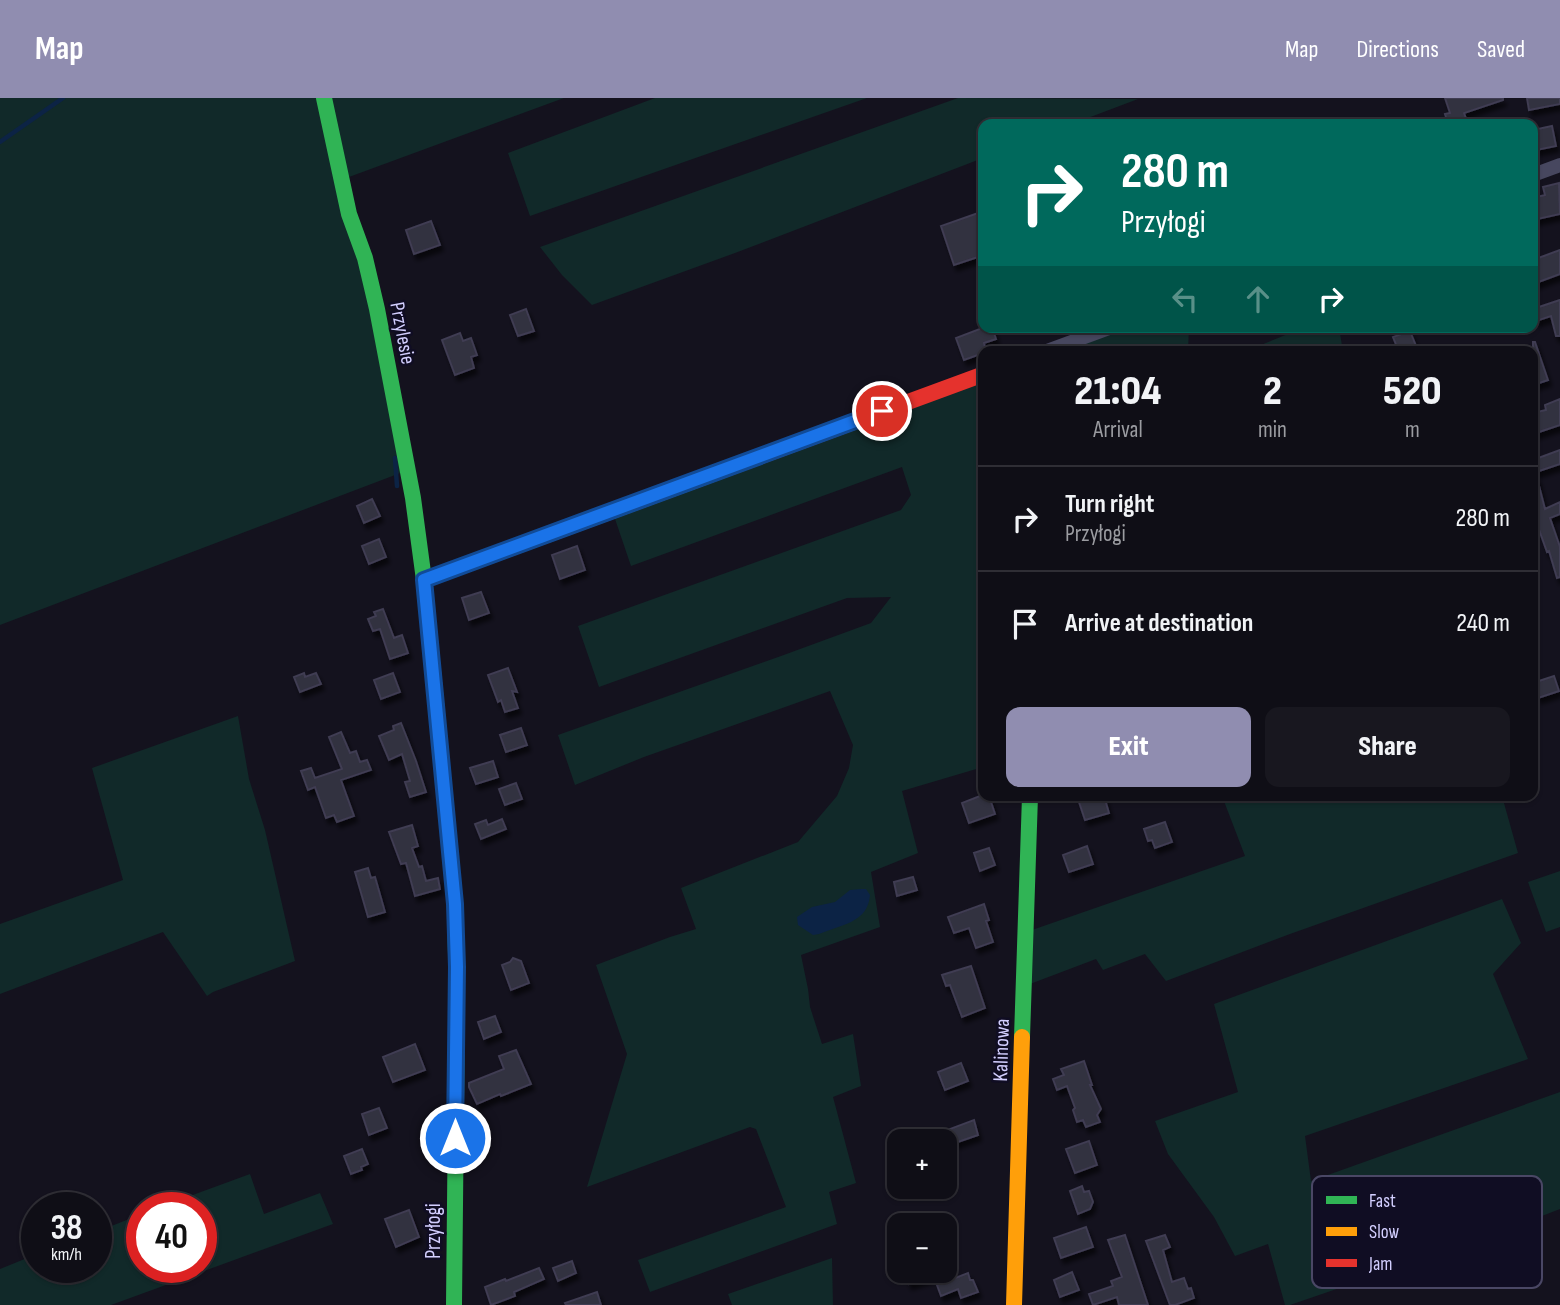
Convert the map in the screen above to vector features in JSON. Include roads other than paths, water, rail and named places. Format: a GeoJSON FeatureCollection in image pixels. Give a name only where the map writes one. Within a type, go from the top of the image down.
{"type":"FeatureCollection","features":[{"type":"Feature","properties":{"kind":"street","name":"Przylesie"},"geometry":{"type":"LineString","coordinates":[[324,98],[349,214],[365,258],[377,309],[413,498],[424,580]]}},
{"type":"Feature","properties":{"kind":"street"},"geometry":{"type":"LineString","coordinates":[[1538,173],[1560,165]]}},
{"type":"Feature","properties":{"kind":"street"},"geometry":{"type":"LineString","coordinates":[[1060,346],[1096,333]]}},
{"type":"Feature","properties":{"kind":"street"},"geometry":{"type":"LineString","coordinates":[[424,580],[978,376]]}},
{"type":"Feature","properties":{"kind":"street","name":"Przyłogi"},"geometry":{"type":"LineString","coordinates":[[424,580],[455,904],[457,967],[454,1305]]}},
{"type":"Feature","properties":{"kind":"street","name":"Kalinowa"},"geometry":{"type":"LineString","coordinates":[[1014,1305],[1030,801]]}},
{"type":"Feature","properties":{"kind":"water"},"geometry":{"type":"Polygon","coordinates":[[[866,889],[870,895],[868,904],[864,912],[852,922],[813,935],[798,925],[797,917],[812,907],[835,902],[850,890],[866,889]]]}},
{"type":"Feature","properties":{"kind":"waterway"},"geometry":{"type":"LineString","coordinates":[[0,142],[63,98]]}},
{"type":"Feature","properties":{"kind":"waterway"},"geometry":{"type":"LineString","coordinates":[[395,458],[397,486]]}}]}
